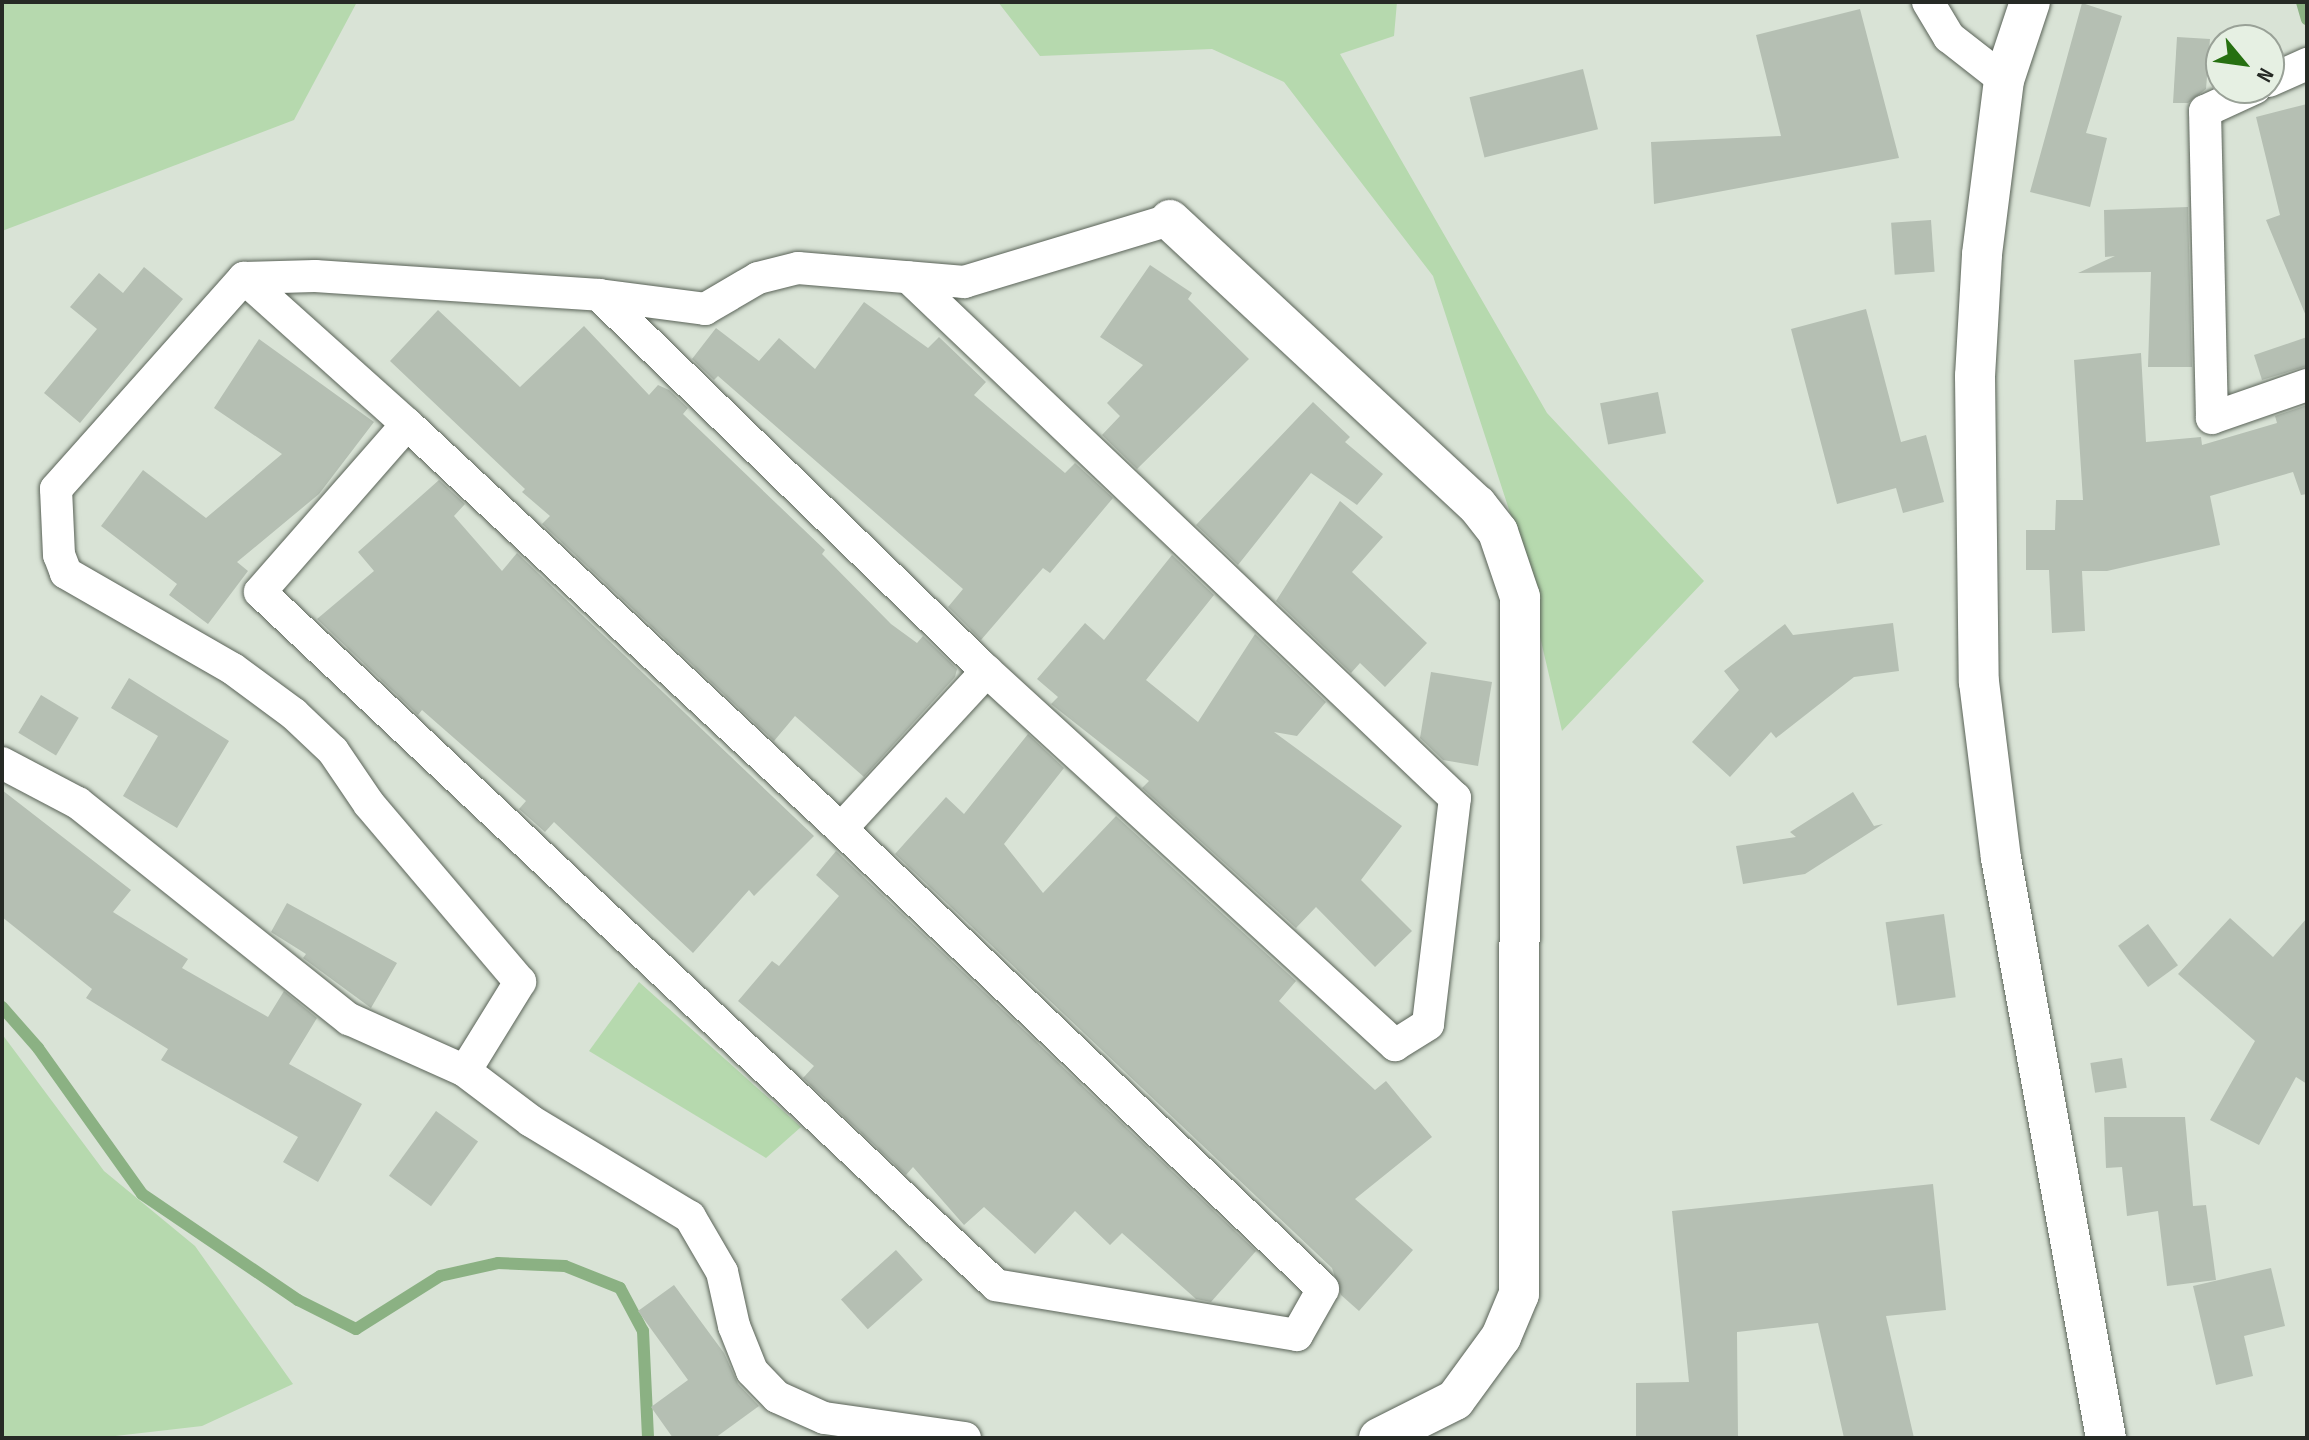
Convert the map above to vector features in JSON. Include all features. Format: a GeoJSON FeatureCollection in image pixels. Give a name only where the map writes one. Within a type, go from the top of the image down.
{"type":"FeatureCollection","features":[{"type":"Feature","properties":{"kind":"street"},"geometry":{"type":"LineString","coordinates":[[1928,2],[1949,37],[2004,80]]}},
{"type":"Feature","properties":{"kind":"street"},"geometry":{"type":"LineString","coordinates":[[2030,2],[2004,80],[1982,255],[1975,376],[1979,682],[2001,858],[2106,1438]]}},
{"type":"Feature","properties":{"kind":"street"},"geometry":{"type":"LineString","coordinates":[[2285,74],[2307,64]]}},
{"type":"Feature","properties":{"kind":"street"},"geometry":{"type":"LineString","coordinates":[[2220,104],[2205,111],[2212,418],[2307,385]]}},
{"type":"Feature","properties":{"kind":"street"},"geometry":{"type":"LineString","coordinates":[[465,1071],[520,982],[369,804],[333,751],[294,714],[233,669],[66,573],[59,555],[56,489],[63,476],[244,278],[315,276],[599,295],[705,309],[758,278],[798,268],[964,282],[1170,220],[1477,505],[1498,532],[1520,597],[1519,1294],[1487,1360],[1455,1400],[1379,1438]]}},
{"type":"Feature","properties":{"kind":"street"},"geometry":{"type":"LineString","coordinates":[[599,295],[987,671],[1395,1045],[1428,1024],[1455,798],[908,277]]}},
{"type":"Feature","properties":{"kind":"street"},"geometry":{"type":"LineString","coordinates":[[244,278],[407,424],[841,829],[1323,1289],[1297,1335],[996,1285],[260,592],[407,424]]}},
{"type":"Feature","properties":{"kind":"street"},"geometry":{"type":"LineString","coordinates":[[841,829],[987,671]]}},
{"type":"Feature","properties":{"kind":"street"},"geometry":{"type":"LineString","coordinates":[[2,763],[78,803],[349,1019],[465,1071],[531,1121],[690,1217],[722,1272],[734,1326],[752,1371],[777,1397],[824,1418],[965,1438]]}},
{"type":"Feature","properties":{"kind":"green space"},"geometry":{"type":"Polygon","coordinates":[[[2,2],[357,2],[294,120],[2,231],[2,2]]]}},
{"type":"Feature","properties":{"kind":"green space"},"geometry":{"type":"Polygon","coordinates":[[[998,2],[1397,2],[1394,36],[1340,54],[1547,413],[1704,581],[1562,731],[1514,525],[1433,276],[1284,82],[1212,49],[1040,56],[998,2]]]}},
{"type":"Feature","properties":{"kind":"green space"},"geometry":{"type":"Polygon","coordinates":[[[639,982],[801,1127],[766,1158],[589,1051],[639,982]]]}},
{"type":"Feature","properties":{"kind":"green space"},"geometry":{"type":"Polygon","coordinates":[[[2,1034],[104,1171],[195,1246],[293,1384],[202,1426],[98,1438],[2,1438],[2,1034]]]}},
{"type":"Feature","properties":{"kind":"building"},"geometry":{"type":"Polygon","coordinates":[[[2082,3],[2122,16],[2086,133],[2107,138],[2090,207],[2030,192],[2082,3]]]}},
{"type":"Feature","properties":{"kind":"building"},"geometry":{"type":"Polygon","coordinates":[[[1860,9],[1899,158],[1654,204],[1651,142],[1781,136],[1756,35],[1860,9]]]}},
{"type":"Feature","properties":{"kind":"building"},"geometry":{"type":"Polygon","coordinates":[[[2177,37],[2205,39],[2205,90],[2188,103],[2173,103],[2177,37]]]}},
{"type":"Feature","properties":{"kind":"building"},"geometry":{"type":"Polygon","coordinates":[[[1583,69],[1598,129],[1484,157],[1469,97],[1583,69]]]}},
{"type":"Feature","properties":{"kind":"building"},"geometry":{"type":"Polygon","coordinates":[[[2307,104],[2306,316],[2266,220],[2280,215],[2256,117],[2307,104]]]}},
{"type":"Feature","properties":{"kind":"building"},"geometry":{"type":"Polygon","coordinates":[[[2188,207],[2192,367],[2148,367],[2151,272],[2078,273],[2115,256],[2105,257],[2104,210],[2188,207]]]}},
{"type":"Feature","properties":{"kind":"building"},"geometry":{"type":"Polygon","coordinates":[[[1931,220],[1935,272],[1895,275],[1891,223],[1931,220]]]}},
{"type":"Feature","properties":{"kind":"building"},"geometry":{"type":"Polygon","coordinates":[[[1150,265],[1192,293],[1188,299],[1249,359],[1137,469],[1102,435],[1120,416],[1107,403],[1143,365],[1100,337],[1150,265]]]}},
{"type":"Feature","properties":{"kind":"building"},"geometry":{"type":"Polygon","coordinates":[[[144,267],[183,299],[80,423],[44,393],[97,329],[70,307],[99,273],[123,293],[144,267]]]}},
{"type":"Feature","properties":{"kind":"building"},"geometry":{"type":"Polygon","coordinates":[[[864,302],[928,348],[939,337],[986,382],[974,395],[1065,473],[1075,463],[1113,498],[1050,573],[1043,568],[981,640],[948,607],[963,589],[718,376],[714,380],[692,359],[716,328],[759,361],[779,338],[815,369],[864,302]]]}},
{"type":"Feature","properties":{"kind":"building"},"geometry":{"type":"Polygon","coordinates":[[[1866,309],[1901,442],[1926,435],[1944,502],[1903,513],[1896,488],[1837,504],[1791,329],[1866,309]]]}},
{"type":"Feature","properties":{"kind":"building"},"geometry":{"type":"Polygon","coordinates":[[[438,310],[520,387],[584,326],[649,395],[658,385],[669,390],[688,408],[683,414],[825,550],[822,554],[891,624],[917,643],[923,636],[957,669],[955,677],[864,777],[795,716],[774,741],[542,524],[550,516],[522,492],[525,489],[390,361],[438,310]]]}},
{"type":"Feature","properties":{"kind":"building"},"geometry":{"type":"Polygon","coordinates":[[[2307,337],[2307,366],[2262,380],[2254,355],[2307,337]]]}},
{"type":"Feature","properties":{"kind":"building"},"geometry":{"type":"Polygon","coordinates":[[[259,339],[374,422],[319,494],[237,562],[248,571],[208,624],[169,595],[177,584],[101,526],[143,470],[206,518],[282,454],[214,408],[259,339]]]}},
{"type":"Feature","properties":{"kind":"building"},"geometry":{"type":"Polygon","coordinates":[[[2141,353],[2146,442],[2201,437],[2202,445],[2277,423],[2275,416],[2307,405],[2307,494],[2301,495],[2293,472],[2210,496],[2220,545],[2107,571],[2082,571],[2085,631],[2052,633],[2049,570],[2026,570],[2026,530],[2055,530],[2056,500],[2083,500],[2074,360],[2141,353]]]}},
{"type":"Feature","properties":{"kind":"building"},"geometry":{"type":"Polygon","coordinates":[[[1658,392],[1666,433],[1608,444],[1600,403],[1658,392]]]}},
{"type":"Feature","properties":{"kind":"building"},"geometry":{"type":"Polygon","coordinates":[[[1313,402],[1350,437],[1345,442],[1383,474],[1357,505],[1311,473],[1238,565],[1196,525],[1313,402]]]}},
{"type":"Feature","properties":{"kind":"building"},"geometry":{"type":"Polygon","coordinates":[[[439,480],[465,504],[454,516],[502,571],[517,553],[814,836],[754,896],[749,890],[693,953],[554,822],[545,832],[519,809],[526,801],[422,710],[418,715],[317,619],[374,571],[358,552],[439,480]]]}},
{"type":"Feature","properties":{"kind":"building"},"geometry":{"type":"Polygon","coordinates":[[[1340,501],[1383,537],[1352,572],[1427,643],[1385,687],[1360,663],[1351,673],[1276,601],[1340,501]]]}},
{"type":"Feature","properties":{"kind":"building"},"geometry":{"type":"Polygon","coordinates":[[[1172,555],[1214,595],[1146,680],[1198,722],[1255,634],[1326,702],[1297,736],[1274,732],[1402,826],[1361,880],[1412,931],[1375,967],[1316,907],[1296,928],[1142,788],[1149,781],[1051,704],[1058,697],[1037,679],[1085,623],[1104,640],[1172,555]]]}},
{"type":"Feature","properties":{"kind":"building"},"geometry":{"type":"Polygon","coordinates":[[[1893,623],[1899,671],[1854,677],[1776,738],[1771,732],[1730,777],[1692,742],[1739,690],[1724,671],[1785,624],[1793,635],[1893,623]]]}},
{"type":"Feature","properties":{"kind":"building"},"geometry":{"type":"Polygon","coordinates":[[[1431,672],[1492,682],[1478,766],[1443,760],[1420,738],[1431,672]]]}},
{"type":"Feature","properties":{"kind":"building"},"geometry":{"type":"Polygon","coordinates":[[[129,678],[229,741],[177,828],[123,796],[158,736],[111,708],[129,678]]]}},
{"type":"Feature","properties":{"kind":"building"},"geometry":{"type":"Polygon","coordinates":[[[41,695],[79,718],[56,755],[18,733],[41,695]]]}},
{"type":"Feature","properties":{"kind":"building"},"geometry":{"type":"Polygon","coordinates":[[[1028,734],[1064,768],[1004,844],[1043,893],[1116,816],[1296,981],[1279,1001],[1375,1090],[1386,1081],[1432,1137],[1355,1199],[1413,1250],[1359,1311],[1341,1295],[1332,1268],[895,854],[946,797],[964,814],[1028,734]]]}},
{"type":"Feature","properties":{"kind":"building"},"geometry":{"type":"Polygon","coordinates":[[[2,790],[131,890],[113,912],[188,959],[182,968],[268,1017],[284,991],[317,1018],[289,1064],[362,1104],[318,1182],[283,1162],[298,1137],[161,1060],[168,1049],[86,998],[92,989],[2,917],[2,790]]]}},
{"type":"Feature","properties":{"kind":"building"},"geometry":{"type":"Polygon","coordinates":[[[1853,792],[1874,826],[1883,824],[1805,874],[1743,884],[1736,846],[1796,837],[1790,832],[1853,792]]]}},
{"type":"Feature","properties":{"kind":"building"},"geometry":{"type":"Polygon","coordinates":[[[836,851],[1256,1251],[1211,1302],[1196,1299],[1122,1233],[1110,1245],[1075,1211],[1035,1254],[984,1207],[964,1225],[913,1167],[906,1175],[803,1078],[814,1066],[738,1001],[772,961],[779,966],[839,896],[816,875],[836,851]]]}},
{"type":"Feature","properties":{"kind":"building"},"geometry":{"type":"Polygon","coordinates":[[[287,903],[397,963],[371,1008],[303,958],[306,954],[271,932],[287,903]]]}},
{"type":"Feature","properties":{"kind":"building"},"geometry":{"type":"Polygon","coordinates":[[[1944,914],[1956,997],[1897,1005],[1886,922],[1944,914]]]}},
{"type":"Feature","properties":{"kind":"building"},"geometry":{"type":"Polygon","coordinates":[[[2230,918],[2273,957],[2307,918],[2307,1084],[2296,1077],[2259,1145],[2210,1120],[2255,1041],[2178,974],[2230,918]]]}},
{"type":"Feature","properties":{"kind":"building"},"geometry":{"type":"Polygon","coordinates":[[[2148,924],[2178,965],[2148,987],[2118,946],[2148,924]]]}},
{"type":"Feature","properties":{"kind":"building"},"geometry":{"type":"Polygon","coordinates":[[[2122,1058],[2127,1088],[2095,1093],[2090,1063],[2122,1058]]]}},
{"type":"Feature","properties":{"kind":"building"},"geometry":{"type":"Polygon","coordinates":[[[436,1111],[478,1142],[431,1206],[389,1176],[436,1111]]]}},
{"type":"Feature","properties":{"kind":"building"},"geometry":{"type":"Polygon","coordinates":[[[2104,1117],[2185,1117],[2193,1206],[2206,1205],[2216,1280],[2167,1286],[2158,1211],[2127,1216],[2122,1167],[2106,1168],[2104,1117]]]}},
{"type":"Feature","properties":{"kind":"building"},"geometry":{"type":"Polygon","coordinates":[[[1933,1184],[1946,1310],[1886,1316],[1914,1438],[1844,1438],[1818,1323],[1737,1332],[1738,1438],[1636,1438],[1636,1383],[1689,1382],[1672,1211],[1933,1184]]]}},
{"type":"Feature","properties":{"kind":"building"},"geometry":{"type":"Polygon","coordinates":[[[896,1250],[923,1280],[868,1329],[841,1300],[896,1250]]]}},
{"type":"Feature","properties":{"kind":"building"},"geometry":{"type":"Polygon","coordinates":[[[2271,1268],[2285,1326],[2244,1336],[2253,1376],[2216,1385],[2193,1286],[2271,1268]]]}},
{"type":"Feature","properties":{"kind":"building"},"geometry":{"type":"Polygon","coordinates":[[[674,1285],[724,1353],[738,1384],[759,1406],[715,1438],[673,1438],[651,1407],[688,1380],[638,1311],[674,1285]]]}},
{"type":"Feature","properties":{"kind":"waterway"},"geometry":{"type":"LineString","coordinates":[[2302,2],[2307,19]]}},
{"type":"Feature","properties":{"kind":"waterway"},"geometry":{"type":"LineString","coordinates":[[2,1007],[38,1048],[142,1194],[298,1300],[356,1329],[440,1276],[498,1263],[565,1266],[620,1288],[643,1331],[648,1438]]}}]}
